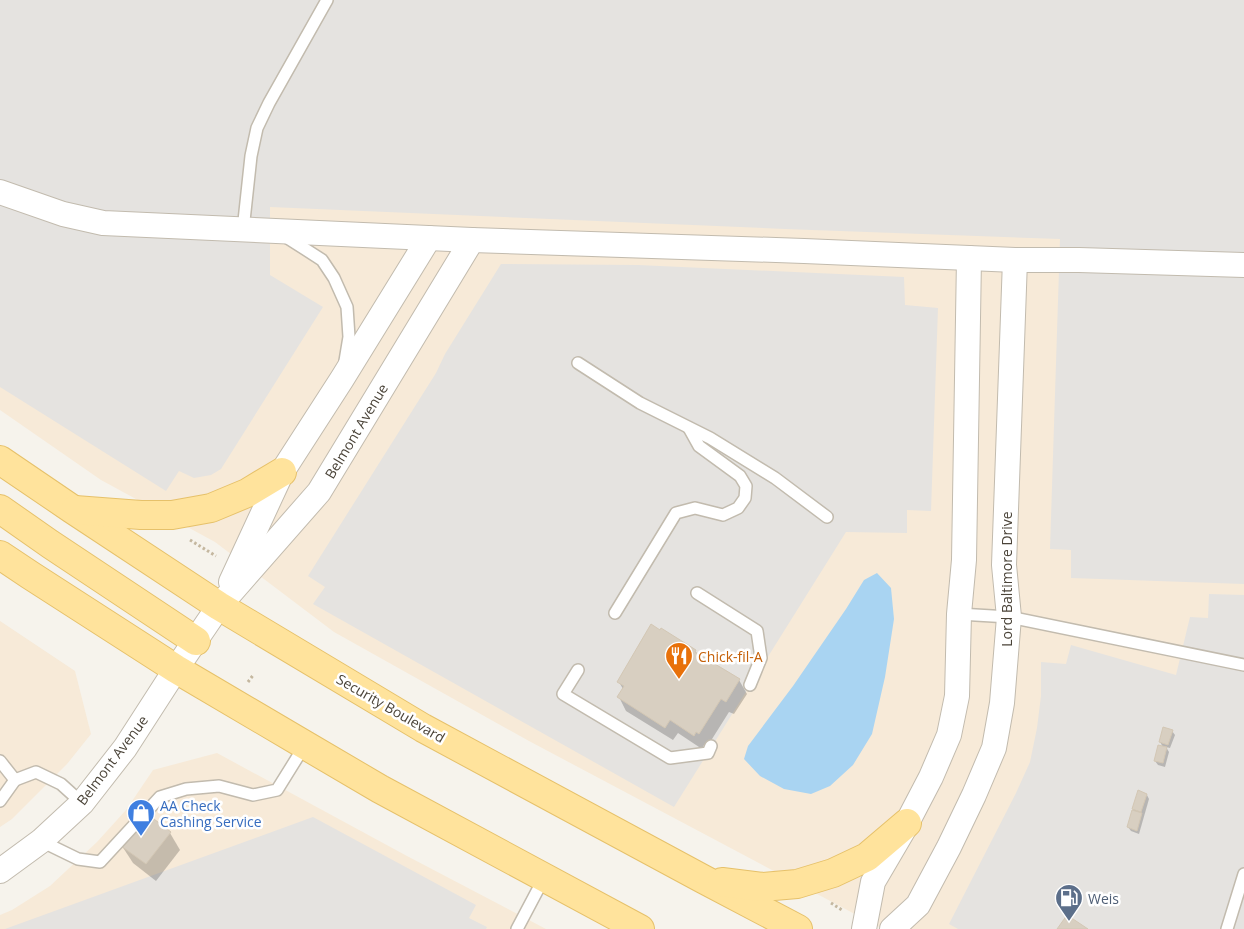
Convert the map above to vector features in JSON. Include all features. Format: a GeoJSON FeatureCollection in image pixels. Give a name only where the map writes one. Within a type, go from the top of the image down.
{"type":"FeatureCollection","features":[{"type":"Feature","properties":{"kind":"main road","name":"Security Boulevard"},"geometry":{"type":"LineString","coordinates":[[0,460],[220,606],[423,728],[798,929]]}},
{"type":"Feature","properties":{"kind":"main road"},"geometry":{"type":"LineString","coordinates":[[72,509],[141,515],[172,515],[210,508],[247,493],[282,472]]}},
{"type":"Feature","properties":{"kind":"main road"},"geometry":{"type":"LineString","coordinates":[[0,509],[196,641]]}},
{"type":"Feature","properties":{"kind":"main road"},"geometry":{"type":"LineString","coordinates":[[0,555],[176,669],[380,789],[640,929]]}},
{"type":"Feature","properties":{"kind":"main road"},"geometry":{"type":"LineString","coordinates":[[703,879],[762,887],[797,884],[833,873],[867,857],[906,823]]}},
{"type":"Feature","properties":{"kind":"street"},"geometry":{"type":"LineString","coordinates":[[0,192],[63,214],[103,224],[1015,260],[1244,265]]}},
{"type":"Feature","properties":{"kind":"street","name":"Belmont Avenue"},"geometry":{"type":"LineString","coordinates":[[220,606],[282,472],[429,238]]}},
{"type":"Feature","properties":{"kind":"street","name":"Belmont Avenue"},"geometry":{"type":"LineString","coordinates":[[0,871],[42,841],[82,803],[125,748],[176,669],[220,606],[319,492],[472,240]]}},
{"type":"Feature","properties":{"kind":"street"},"geometry":{"type":"LineString","coordinates":[[864,929],[873,882],[907,824],[931,777],[949,735],[958,696],[959,614],[964,560],[968,258]]}},
{"type":"Feature","properties":{"kind":"street","name":"Lord Baltimore Drive"},"geometry":{"type":"LineString","coordinates":[[892,929],[918,904],[970,804],[994,748],[1002,703],[1009,617],[1004,564],[1015,260]]}},
{"type":"Feature","properties":{"kind":"lane"},"geometry":{"type":"LineString","coordinates":[[243,230],[251,156],[257,128],[326,0]]}},
{"type":"Feature","properties":{"kind":"lane"},"geometry":{"type":"LineString","coordinates":[[277,232],[322,260],[334,278],[347,307],[349,337],[342,379]]}},
{"type":"Feature","properties":{"kind":"lane"},"geometry":{"type":"LineString","coordinates":[[578,363],[640,404],[710,438],[775,478],[827,517]]}},
{"type":"Feature","properties":{"kind":"lane"},"geometry":{"type":"LineString","coordinates":[[615,613],[676,513],[695,508],[723,515],[738,508],[745,498],[746,486],[740,476],[699,446],[689,428]]}},
{"type":"Feature","properties":{"kind":"lane"},"geometry":{"type":"LineString","coordinates":[[697,593],[758,631],[761,658],[750,684]]}},
{"type":"Feature","properties":{"kind":"lane"},"geometry":{"type":"LineString","coordinates":[[959,614],[1009,617],[1244,665]]}},
{"type":"Feature","properties":{"kind":"lane"},"geometry":{"type":"LineString","coordinates":[[578,670],[563,694],[670,758],[708,752],[711,746]]}},
{"type":"Feature","properties":{"kind":"lane"},"geometry":{"type":"LineString","coordinates":[[42,841],[78,859],[100,862],[160,797],[186,789],[219,786],[253,795],[277,790],[305,745]]}},
{"type":"Feature","properties":{"kind":"lane"},"geometry":{"type":"LineString","coordinates":[[0,763],[15,780]]}},
{"type":"Feature","properties":{"kind":"lane"},"geometry":{"type":"LineString","coordinates":[[0,801],[15,780],[36,772],[61,784],[82,803]]}},
{"type":"Feature","properties":{"kind":"lane"},"geometry":{"type":"LineString","coordinates":[[1227,929],[1244,874]]}},
{"type":"Feature","properties":{"kind":"lane"},"geometry":{"type":"LineString","coordinates":[[517,929],[544,878]]}},
{"type":"Feature","properties":{"kind":"path"},"geometry":{"type":"LineString","coordinates":[[184,536],[219,558]]}},
{"type":"Feature","properties":{"kind":"path"},"geometry":{"type":"LineString","coordinates":[[829,902],[843,910]]}},
{"type":"Feature","properties":{"kind":"shaded area"},"geometry":{"type":"Polygon","coordinates":[[[0,0],[1244,0],[1244,929],[883,929],[529,741],[334,632],[215,542],[101,480],[0,410],[0,0]]]}},
{"type":"Feature","properties":{"kind":"shaded area"},"geometry":{"type":"Polygon","coordinates":[[[0,0],[1244,0],[1244,584],[1071,578],[1071,550],[1050,549],[1060,239],[270,207],[270,275],[323,307],[221,469],[211,475],[194,478],[179,471],[166,491],[0,387],[0,0]]]}},
{"type":"Feature","properties":{"kind":"shaded area"},"geometry":{"type":"Polygon","coordinates":[[[501,264],[638,265],[904,277],[905,305],[938,308],[931,511],[907,510],[907,533],[846,532],[674,807],[313,604],[325,587],[308,576],[436,373],[445,354],[501,264]]]}},
{"type":"Feature","properties":{"kind":"shaded area"},"geometry":{"type":"Polygon","coordinates":[[[1209,594],[1244,595],[1244,929],[958,929],[949,924],[1030,762],[1041,696],[1041,662],[1066,664],[1071,645],[1176,675],[1190,617],[1208,618],[1209,594]]]}},
{"type":"Feature","properties":{"kind":"shaded area"},"geometry":{"type":"Polygon","coordinates":[[[0,621],[75,671],[91,734],[67,764],[12,819],[0,827],[0,621]]]}},
{"type":"Feature","properties":{"kind":"shaded area"},"geometry":{"type":"Polygon","coordinates":[[[217,753],[546,929],[0,929],[0,915],[12,910],[50,886],[97,842],[126,810],[153,770],[217,753]]]}},
{"type":"Feature","properties":{"kind":"shaded area"},"geometry":{"type":"Polygon","coordinates":[[[313,817],[476,905],[469,918],[487,927],[486,929],[5,929],[313,817]]]}},
{"type":"Feature","properties":{"kind":"water"},"geometry":{"type":"Polygon","coordinates":[[[877,573],[891,588],[894,619],[885,677],[872,734],[853,765],[830,786],[811,794],[784,789],[760,776],[744,759],[748,746],[793,686],[864,580],[877,573]]]}},
{"type":"Feature","properties":{"kind":"building","name":"Chick-fil-A"},"geometry":{"type":"Polygon","coordinates":[[[651,624],[660,630],[661,628],[696,650],[695,652],[740,679],[726,702],[721,699],[699,734],[696,732],[694,736],[670,720],[665,728],[617,697],[624,686],[617,682],[651,624]]]}},
{"type":"Feature","properties":{"kind":"building"},"geometry":{"type":"Polygon","coordinates":[[[1163,727],[1173,730],[1168,745],[1159,742],[1163,727]]]}},
{"type":"Feature","properties":{"kind":"building"},"geometry":{"type":"Polygon","coordinates":[[[1158,745],[1167,747],[1163,763],[1154,761],[1158,745]]]}},
{"type":"Feature","properties":{"kind":"building"},"geometry":{"type":"Polygon","coordinates":[[[1138,790],[1147,794],[1141,812],[1132,809],[1138,790]]]}},
{"type":"Feature","properties":{"kind":"building"},"geometry":{"type":"Polygon","coordinates":[[[1132,810],[1142,813],[1137,831],[1127,827],[1132,810]]]}},
{"type":"Feature","properties":{"kind":"building"},"geometry":{"type":"Polygon","coordinates":[[[150,816],[171,832],[146,864],[121,846],[139,822],[143,826],[150,816]]]}},
{"type":"Feature","properties":{"kind":"building","name":"Weis"},"geometry":{"type":"Polygon","coordinates":[[[1067,915],[1088,929],[1057,929],[1067,915]]]}},
{"type":"Feature","properties":{"kind":"place","name":"Chick-fil-A"},"geometry":{"type":"Point","coordinates":[679,680]}},
{"type":"Feature","properties":{"kind":"place","name":"AA Check Cashing Service"},"geometry":{"type":"Point","coordinates":[141,837]}},
{"type":"Feature","properties":{"kind":"place","name":"Weis"},"geometry":{"type":"Point","coordinates":[1069,922]}}]}
